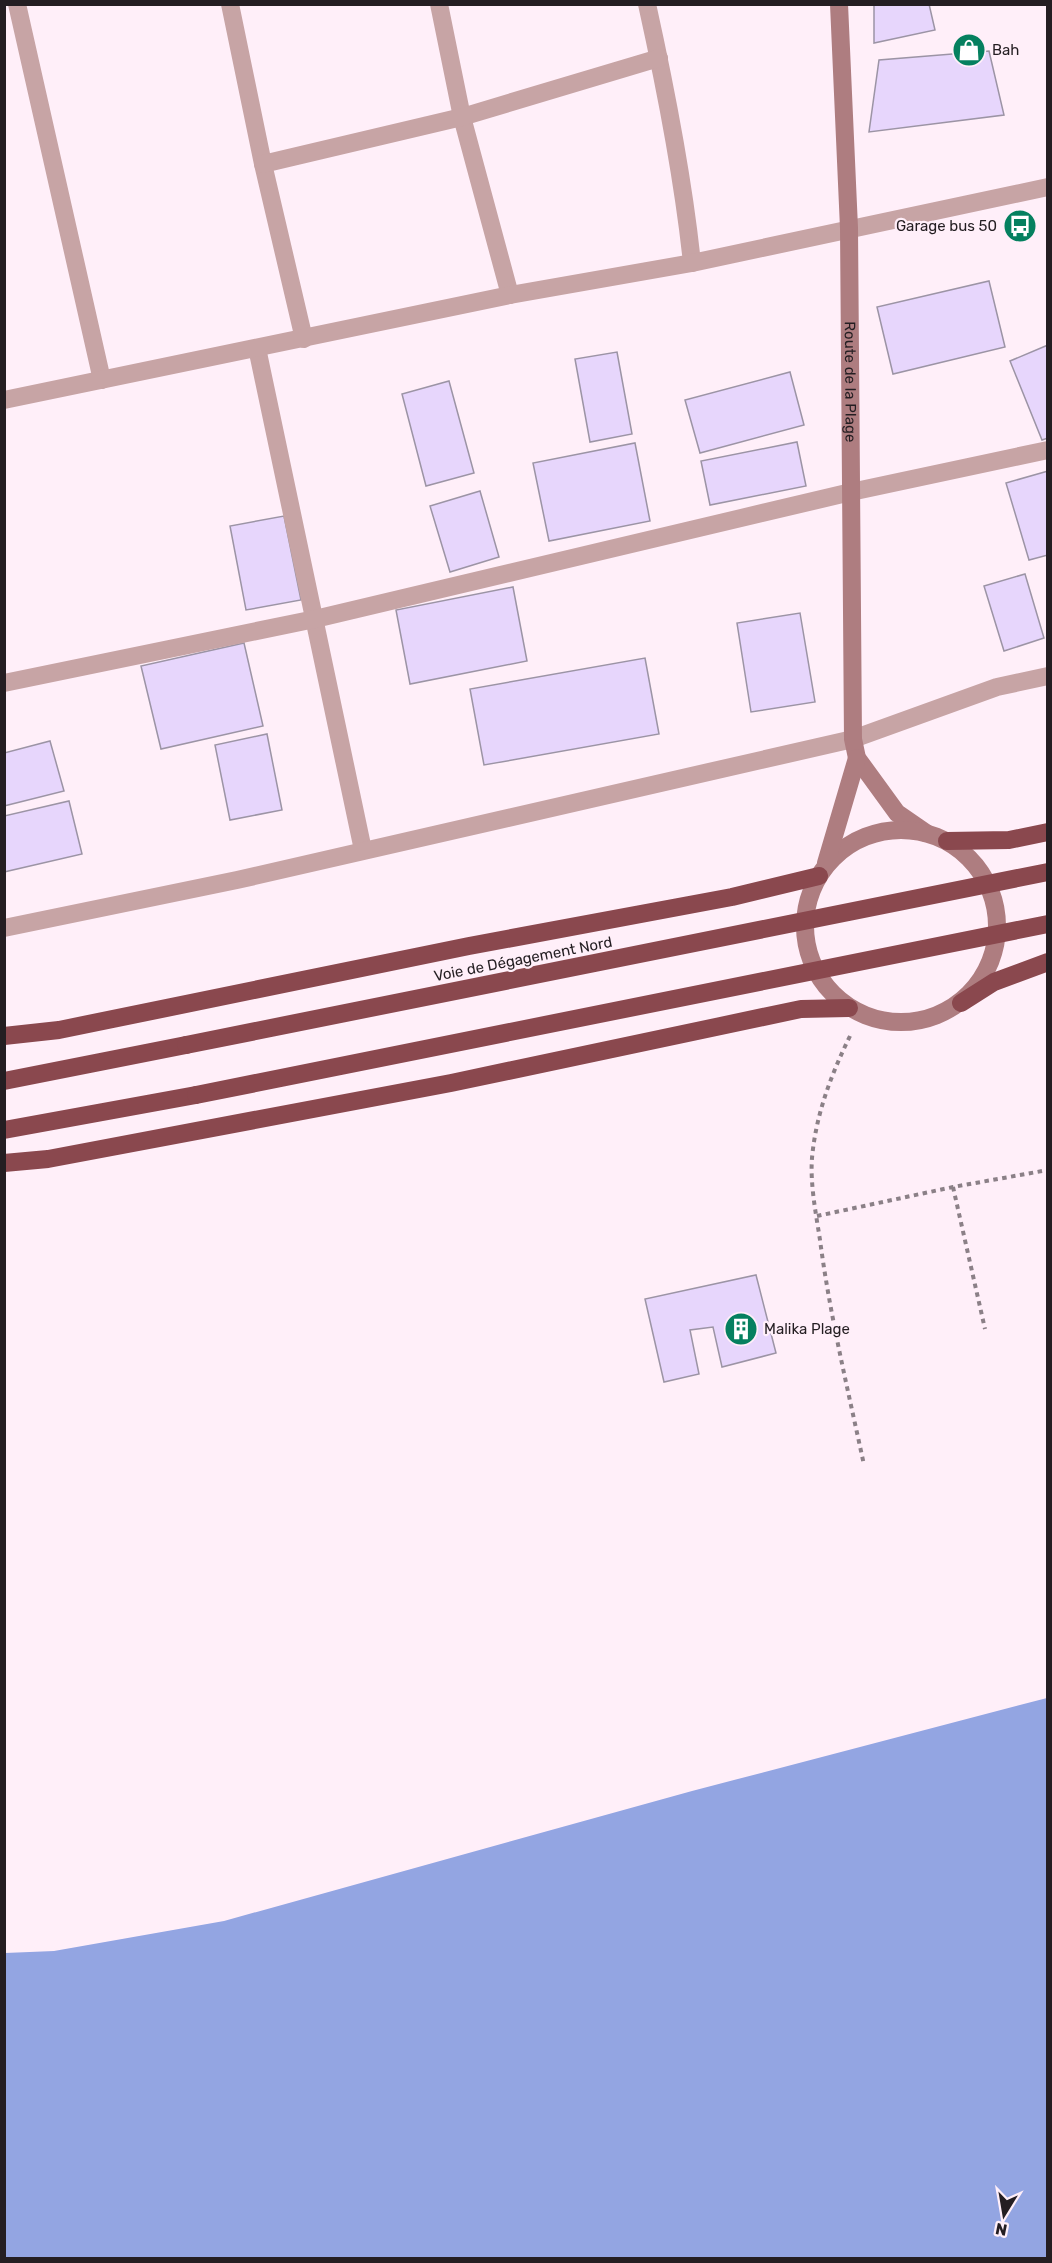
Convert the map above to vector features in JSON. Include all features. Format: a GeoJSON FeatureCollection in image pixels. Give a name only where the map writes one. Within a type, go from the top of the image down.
{"type":"FeatureCollection","features":[{"type":"Feature","properties":{"kind":"highway"},"geometry":{"type":"LineString","coordinates":[[947,842],[1009,840],[1047,832]]}},
{"type":"Feature","properties":{"kind":"highway"},"geometry":{"type":"LineString","coordinates":[[4,1036],[59,1030],[469,946],[732,897],[822,872]]}},
{"type":"Feature","properties":{"kind":"highway","name":"Voie de Dégagement Nord"},"geometry":{"type":"LineString","coordinates":[[4,1081],[1047,872]]}},
{"type":"Feature","properties":{"kind":"highway"},"geometry":{"type":"LineString","coordinates":[[4,1130],[196,1095],[1047,924]]}},
{"type":"Feature","properties":{"kind":"highway"},"geometry":{"type":"LineString","coordinates":[[961,1003],[994,982],[1047,962]]}},
{"type":"Feature","properties":{"kind":"highway"},"geometry":{"type":"LineString","coordinates":[[4,1163],[48,1158],[451,1083],[801,1009],[849,1008]]}},
{"type":"Feature","properties":{"kind":"main road","name":"Route de la Plage"},"geometry":{"type":"LineString","coordinates":[[839,4],[849,228],[853,739],[857,758]]}},
{"type":"Feature","properties":{"kind":"main road"},"geometry":{"type":"LineString","coordinates":[[857,758],[897,813],[926,833],[947,842],[965,854],[981,871],[992,892],[998,916],[998,940],[990,964],[978,985],[961,1003],[940,1015],[916,1021],[893,1022],[871,1017],[849,1008],[832,993],[818,975],[808,954],[805,931],[806,908],[813,886],[822,872],[841,851],[860,839],[881,832],[903,830],[926,833]]}},
{"type":"Feature","properties":{"kind":"main road"},"geometry":{"type":"LineString","coordinates":[[822,872],[857,758]]}},
{"type":"Feature","properties":{"kind":"street"},"geometry":{"type":"LineString","coordinates":[[18,4],[102,381]]}},
{"type":"Feature","properties":{"kind":"street"},"geometry":{"type":"LineString","coordinates":[[230,4],[263,164],[304,339]]}},
{"type":"Feature","properties":{"kind":"street"},"geometry":{"type":"LineString","coordinates":[[439,4],[462,117],[510,295]]}},
{"type":"Feature","properties":{"kind":"street"},"geometry":{"type":"LineString","coordinates":[[647,4],[685,201],[692,263]]}},
{"type":"Feature","properties":{"kind":"street"},"geometry":{"type":"LineString","coordinates":[[263,164],[462,117],[659,58]]}},
{"type":"Feature","properties":{"kind":"street"},"geometry":{"type":"LineString","coordinates":[[4,400],[510,295],[692,263],[1047,187]]}},
{"type":"Feature","properties":{"kind":"street"},"geometry":{"type":"LineString","coordinates":[[257,348],[363,850]]}},
{"type":"Feature","properties":{"kind":"street"},"geometry":{"type":"LineString","coordinates":[[4,683],[315,620],[851,492],[1047,450]]}},
{"type":"Feature","properties":{"kind":"street"},"geometry":{"type":"LineString","coordinates":[[4,928],[237,880],[853,739],[997,687],[1047,676]]}},
{"type":"Feature","properties":{"kind":"path"},"geometry":{"type":"LineString","coordinates":[[864,1465],[826,1283],[812,1160],[819,1110],[833,1071],[851,1034],[871,1017]]}},
{"type":"Feature","properties":{"kind":"path"},"geometry":{"type":"LineString","coordinates":[[817,1216],[952,1187],[1047,1170]]}},
{"type":"Feature","properties":{"kind":"path"},"geometry":{"type":"LineString","coordinates":[[952,1187],[985,1329]]}},
{"type":"Feature","properties":{"kind":"water"},"geometry":{"type":"Polygon","coordinates":[[[1047,1698],[1047,2258],[5,2258],[5,1953],[54,1951],[224,1921],[692,1791],[1047,1698]]]}},
{"type":"Feature","properties":{"kind":"building"},"geometry":{"type":"Polygon","coordinates":[[[874,4],[929,4],[935,30],[874,43],[874,4]]]}},
{"type":"Feature","properties":{"kind":"building"},"geometry":{"type":"Polygon","coordinates":[[[989,51],[1004,115],[869,132],[879,60],[989,51]]]}},
{"type":"Feature","properties":{"kind":"building"},"geometry":{"type":"Polygon","coordinates":[[[989,281],[1005,347],[893,374],[877,307],[989,281]]]}},
{"type":"Feature","properties":{"kind":"building"},"geometry":{"type":"Polygon","coordinates":[[[1048,345],[1048,438],[1042,440],[1010,361],[1048,345]]]}},
{"type":"Feature","properties":{"kind":"building"},"geometry":{"type":"Polygon","coordinates":[[[617,352],[632,434],[590,442],[575,359],[617,352]]]}},
{"type":"Feature","properties":{"kind":"building"},"geometry":{"type":"Polygon","coordinates":[[[790,372],[804,425],[700,453],[685,400],[790,372]]]}},
{"type":"Feature","properties":{"kind":"building"},"geometry":{"type":"Polygon","coordinates":[[[449,381],[474,473],[426,486],[402,394],[449,381]]]}},
{"type":"Feature","properties":{"kind":"building"},"geometry":{"type":"Polygon","coordinates":[[[797,442],[806,486],[710,505],[701,461],[797,442]]]}},
{"type":"Feature","properties":{"kind":"building"},"geometry":{"type":"Polygon","coordinates":[[[635,443],[650,521],[549,541],[533,463],[635,443]]]}},
{"type":"Feature","properties":{"kind":"building"},"geometry":{"type":"Polygon","coordinates":[[[1048,471],[1048,555],[1029,560],[1006,483],[1048,471]]]}},
{"type":"Feature","properties":{"kind":"building"},"geometry":{"type":"Polygon","coordinates":[[[480,491],[499,557],[450,572],[430,506],[480,491]]]}},
{"type":"Feature","properties":{"kind":"building"},"geometry":{"type":"Polygon","coordinates":[[[284,516],[301,600],[246,610],[230,526],[284,516]]]}},
{"type":"Feature","properties":{"kind":"building"},"geometry":{"type":"Polygon","coordinates":[[[1025,574],[1044,638],[1004,651],[984,586],[1025,574]]]}},
{"type":"Feature","properties":{"kind":"building"},"geometry":{"type":"Polygon","coordinates":[[[513,587],[527,661],[410,684],[396,610],[513,587]]]}},
{"type":"Feature","properties":{"kind":"building"},"geometry":{"type":"Polygon","coordinates":[[[800,613],[815,702],[751,712],[737,623],[800,613]]]}},
{"type":"Feature","properties":{"kind":"building"},"geometry":{"type":"Polygon","coordinates":[[[244,643],[263,726],[161,749],[141,666],[244,643]]]}},
{"type":"Feature","properties":{"kind":"building"},"geometry":{"type":"Polygon","coordinates":[[[645,658],[659,734],[484,765],[470,689],[645,658]]]}},
{"type":"Feature","properties":{"kind":"building"},"geometry":{"type":"Polygon","coordinates":[[[267,734],[282,810],[230,820],[215,745],[267,734]]]}},
{"type":"Feature","properties":{"kind":"building"},"geometry":{"type":"Polygon","coordinates":[[[50,741],[64,791],[4,806],[4,753],[50,741]]]}},
{"type":"Feature","properties":{"kind":"building"},"geometry":{"type":"Polygon","coordinates":[[[69,801],[82,854],[4,872],[4,816],[69,801]]]}},
{"type":"Feature","properties":{"kind":"building","name":"Malika Plage"},"geometry":{"type":"Polygon","coordinates":[[[756,1275],[776,1353],[722,1367],[713,1327],[690,1330],[699,1374],[664,1382],[645,1299],[756,1275]]]}},
{"type":"Feature","properties":{"kind":"place","name":"Bah"},"geometry":{"type":"Point","coordinates":[969,50]}},
{"type":"Feature","properties":{"kind":"place","name":"Garage bus 50"},"geometry":{"type":"Point","coordinates":[1020,226]}},
{"type":"Feature","properties":{"kind":"place","name":"Malika Plage"},"geometry":{"type":"Point","coordinates":[741,1329]}}]}
